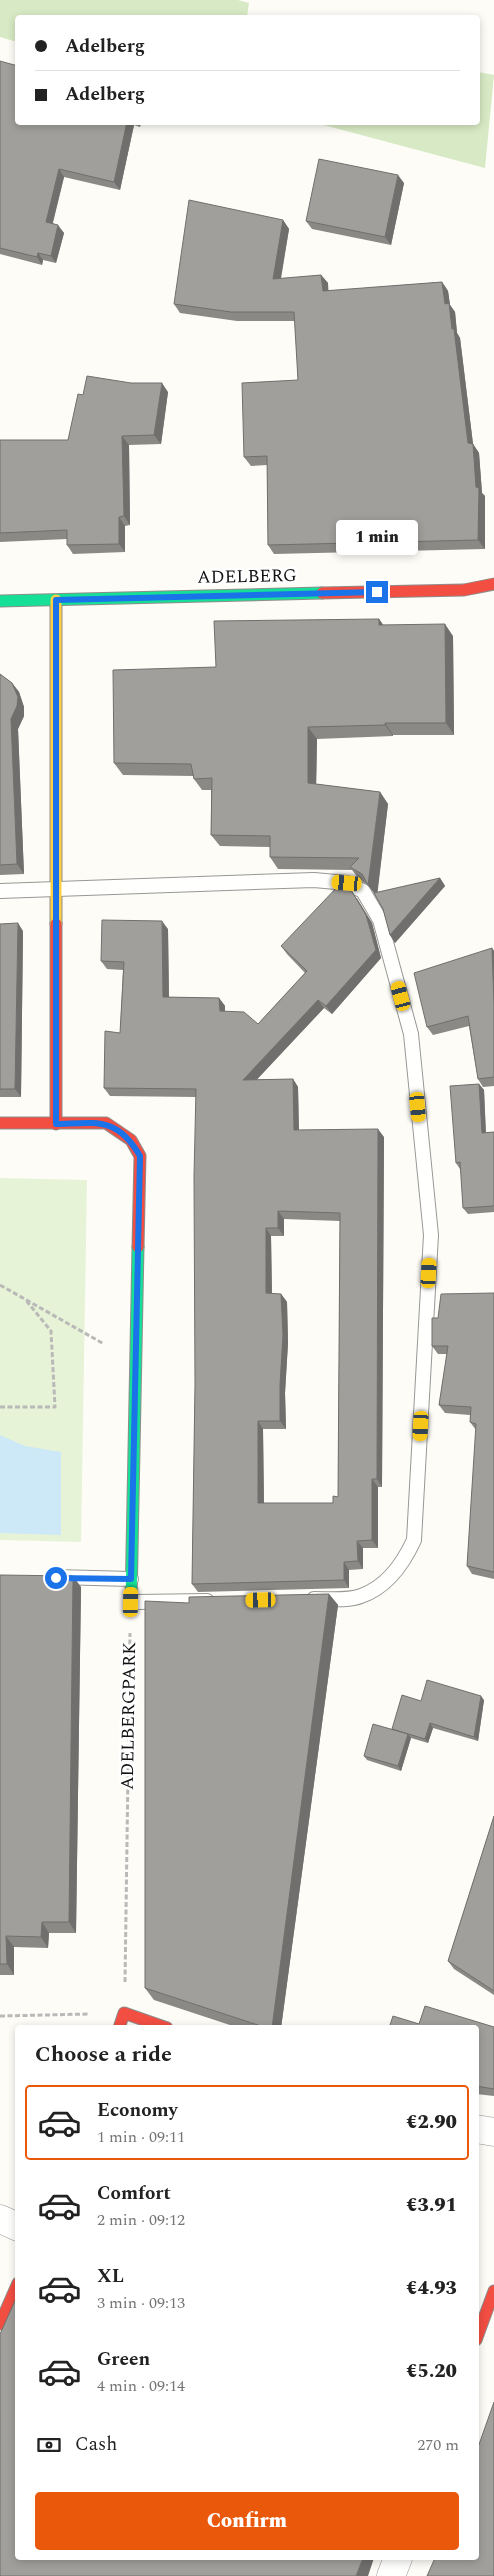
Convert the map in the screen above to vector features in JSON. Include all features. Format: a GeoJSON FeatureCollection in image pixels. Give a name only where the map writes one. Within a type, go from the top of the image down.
{"type":"FeatureCollection","features":[{"type":"Feature","properties":{"kind":"street","name":"ADELBERG"},"geometry":{"type":"LineString","coordinates":[[0,601],[464,590],[494,584]]}},
{"type":"Feature","properties":{"kind":"street"},"geometry":{"type":"LineString","coordinates":[[56,600],[56,1124]]}},
{"type":"Feature","properties":{"kind":"street"},"geometry":{"type":"LineString","coordinates":[[0,1123],[106,1123],[131,1140],[140,1156],[131,1602]]}},
{"type":"Feature","properties":{"kind":"street"},"geometry":{"type":"LineString","coordinates":[[120,2025],[124,2013],[158,2025]]}},
{"type":"Feature","properties":{"kind":"street"},"geometry":{"type":"LineString","coordinates":[[479,2130],[494,2132]]}},
{"type":"Feature","properties":{"kind":"street"},"geometry":{"type":"LineString","coordinates":[[0,2219],[15,2226]]}},
{"type":"Feature","properties":{"kind":"street"},"geometry":{"type":"LineString","coordinates":[[0,2324],[15,2290]]}},
{"type":"Feature","properties":{"kind":"street"},"geometry":{"type":"LineString","coordinates":[[479,2332],[494,2291]]}},
{"type":"Feature","properties":{"kind":"street"},"geometry":{"type":"LineString","coordinates":[[391,2576],[397,2560]]}},
{"type":"Feature","properties":{"kind":"lane"},"geometry":{"type":"LineString","coordinates":[[0,891],[314,880],[347,883],[363,891],[380,920],[411,1034],[431,1235],[414,1540],[407,1556],[389,1579],[361,1596],[297,1599]]}},
{"type":"Feature","properties":{"kind":"lane"},"geometry":{"type":"LineString","coordinates":[[37,1577],[131,1579]]}},
{"type":"Feature","properties":{"kind":"lane"},"geometry":{"type":"LineString","coordinates":[[131,1602],[218,1600]]}},
{"type":"Feature","properties":{"kind":"path"},"geometry":{"type":"LineString","coordinates":[[0,1285],[135,1362]]}},
{"type":"Feature","properties":{"kind":"path"},"geometry":{"type":"LineString","coordinates":[[0,1408],[55,1406],[51,1331],[25,1299]]}},
{"type":"Feature","properties":{"kind":"path","name":"ADELBERGPARK"},"geometry":{"type":"LineString","coordinates":[[124,2013],[131,1602]]}},
{"type":"Feature","properties":{"kind":"path"},"geometry":{"type":"LineString","coordinates":[[0,2016],[124,2013]]}},
{"type":"Feature","properties":{"kind":"green space"},"geometry":{"type":"Polygon","coordinates":[[[0,0],[238,0],[249,3],[247,15],[15,15],[15,41],[0,37],[0,0]]]}},
{"type":"Feature","properties":{"kind":"green space"},"geometry":{"type":"Polygon","coordinates":[[[480,72],[494,75],[485,168],[324,125],[480,125],[480,72]]]}},
{"type":"Feature","properties":{"kind":"green space"},"geometry":{"type":"Polygon","coordinates":[[[0,1178],[87,1180],[81,1542],[0,1540],[0,1178]]]}},
{"type":"Feature","properties":{"kind":"water"},"geometry":{"type":"Polygon","coordinates":[[[0,1435],[25,1446],[61,1452],[61,1535],[0,1533],[0,1435]]]}},
{"type":"Feature","properties":{"kind":"building"},"geometry":{"type":"Polygon","coordinates":[[[0,61],[15,65],[15,125],[126,125],[114,182],[59,169],[46,222],[58,225],[51,256],[38,253],[37,257],[0,248],[0,61]]]}},
{"type":"Feature","properties":{"kind":"building"},"geometry":{"type":"Polygon","coordinates":[[[319,159],[398,175],[385,237],[306,221],[319,159]]]}},
{"type":"Feature","properties":{"kind":"building"},"geometry":{"type":"Polygon","coordinates":[[[189,200],[283,220],[273,279],[321,275],[323,291],[442,282],[445,304],[449,303],[452,329],[454,329],[468,443],[473,444],[476,487],[479,488],[478,540],[268,545],[267,456],[244,457],[242,383],[298,380],[294,312],[231,312],[174,304],[189,200]]]}},
{"type":"Feature","properties":{"kind":"building"},"geometry":{"type":"Polygon","coordinates":[[[87,376],[131,383],[162,383],[154,435],[122,436],[124,516],[119,517],[119,544],[67,545],[67,530],[0,533],[0,440],[68,440],[78,394],[83,395],[87,376]]]}},
{"type":"Feature","properties":{"kind":"building"},"geometry":{"type":"Polygon","coordinates":[[[379,619],[379,625],[445,624],[446,723],[385,723],[385,725],[308,727],[308,783],[380,792],[368,885],[362,874],[350,867],[359,858],[270,857],[270,836],[211,835],[212,778],[194,779],[191,764],[114,763],[113,670],[216,667],[214,621],[379,619]]]}},
{"type":"Feature","properties":{"kind":"building"},"geometry":{"type":"Polygon","coordinates":[[[0,674],[12,683],[18,697],[17,706],[11,719],[17,864],[0,865],[0,674]]]}},
{"type":"Feature","properties":{"kind":"building"},"geometry":{"type":"Polygon","coordinates":[[[440,878],[390,935],[383,909],[374,893],[440,878]]]}},
{"type":"Feature","properties":{"kind":"building"},"geometry":{"type":"Polygon","coordinates":[[[340,884],[351,890],[366,915],[376,950],[326,1006],[318,1000],[243,1080],[293,1079],[294,1130],[378,1129],[377,1479],[372,1479],[372,1540],[357,1541],[358,1561],[344,1562],[344,1580],[192,1584],[196,1089],[104,1088],[105,1031],[120,1033],[124,962],[101,961],[102,920],[162,921],[163,997],[219,998],[220,1011],[244,1012],[258,1024],[307,971],[281,946],[340,884]],[[278,1211],[278,1228],[266,1228],[266,1293],[281,1294],[283,1335],[280,1421],[258,1421],[258,1503],[333,1503],[333,1496],[338,1497],[340,1213],[278,1211]]]}},
{"type":"Feature","properties":{"kind":"building"},"geometry":{"type":"Polygon","coordinates":[[[18,923],[15,1089],[0,1089],[0,924],[18,923]]]}},
{"type":"Feature","properties":{"kind":"building"},"geometry":{"type":"Polygon","coordinates":[[[492,948],[494,1077],[478,1079],[468,1016],[427,1027],[414,973],[492,948]]]}},
{"type":"Feature","properties":{"kind":"building"},"geometry":{"type":"Polygon","coordinates":[[[479,1084],[482,1133],[494,1132],[494,1205],[463,1208],[460,1162],[456,1163],[450,1086],[479,1084]]]}},
{"type":"Feature","properties":{"kind":"building"},"geometry":{"type":"Polygon","coordinates":[[[494,1293],[494,1572],[467,1566],[476,1424],[470,1422],[471,1407],[439,1405],[448,1346],[432,1346],[432,1318],[438,1318],[441,1294],[494,1293]]]}},
{"type":"Feature","properties":{"kind":"building"},"geometry":{"type":"Polygon","coordinates":[[[0,1575],[73,1576],[69,1922],[42,1922],[41,1937],[6,1936],[7,1964],[0,1964],[0,1575]]]}},
{"type":"Feature","properties":{"kind":"building"},"geometry":{"type":"Polygon","coordinates":[[[329,1594],[272,2025],[258,2025],[145,1988],[145,1601],[189,1603],[189,1597],[329,1594]]]}},
{"type":"Feature","properties":{"kind":"building"},"geometry":{"type":"Polygon","coordinates":[[[427,1680],[481,1696],[474,1737],[430,1723],[425,1739],[392,1729],[402,1695],[421,1701],[427,1680]]]}},
{"type":"Feature","properties":{"kind":"building"},"geometry":{"type":"Polygon","coordinates":[[[373,1724],[408,1734],[398,1766],[364,1756],[373,1724]]]}},
{"type":"Feature","properties":{"kind":"building"},"geometry":{"type":"Polygon","coordinates":[[[494,1816],[494,1991],[448,1961],[494,1816]]]}},
{"type":"Feature","properties":{"kind":"building"},"geometry":{"type":"Polygon","coordinates":[[[425,2006],[494,2027],[494,2089],[479,2086],[479,2025],[390,2025],[393,2016],[419,2024],[425,2006]]]}},
{"type":"Feature","properties":{"kind":"building"},"geometry":{"type":"Polygon","coordinates":[[[15,2301],[15,2560],[362,2560],[356,2576],[0,2576],[0,2334],[15,2301]]]}},
{"type":"Feature","properties":{"kind":"building"},"geometry":{"type":"Polygon","coordinates":[[[494,2402],[494,2576],[427,2576],[434,2560],[479,2560],[479,2444],[494,2402]]]}},
{"type":"Feature","properties":{"kind":"traffic: fast"},"geometry":{"type":"LineString","coordinates":[[0,601],[322,593]]}},
{"type":"Feature","properties":{"kind":"traffic: fast"},"geometry":{"type":"LineString","coordinates":[[131,1602],[138,1247]]}},
{"type":"Feature","properties":{"kind":"traffic: slow"},"geometry":{"type":"LineString","coordinates":[[56,600],[56,924]]}},
{"type":"Feature","properties":{"kind":"traffic: jam"},"geometry":{"type":"LineString","coordinates":[[322,593],[464,590],[494,584]]}},
{"type":"Feature","properties":{"kind":"traffic: jam"},"geometry":{"type":"LineString","coordinates":[[56,924],[56,1124]]}},
{"type":"Feature","properties":{"kind":"traffic: jam"},"geometry":{"type":"LineString","coordinates":[[0,1123],[106,1123],[131,1140],[140,1156],[138,1247]]}},
{"type":"Feature","properties":{"kind":"traffic: jam"},"geometry":{"type":"LineString","coordinates":[[120,2025],[124,2013],[158,2025]]}},
{"type":"Feature","properties":{"kind":"traffic: jam"},"geometry":{"type":"LineString","coordinates":[[0,2324],[15,2290]]}},
{"type":"Feature","properties":{"kind":"traffic: jam"},"geometry":{"type":"LineString","coordinates":[[479,2332],[494,2291]]}},
{"type":"Feature","properties":{"kind":"route"},"geometry":{"type":"LineString","coordinates":[[56,1578],[131,1579],[140,1156],[131,1140],[106,1123],[56,1124],[56,600],[193,595],[377,592]]}}]}
